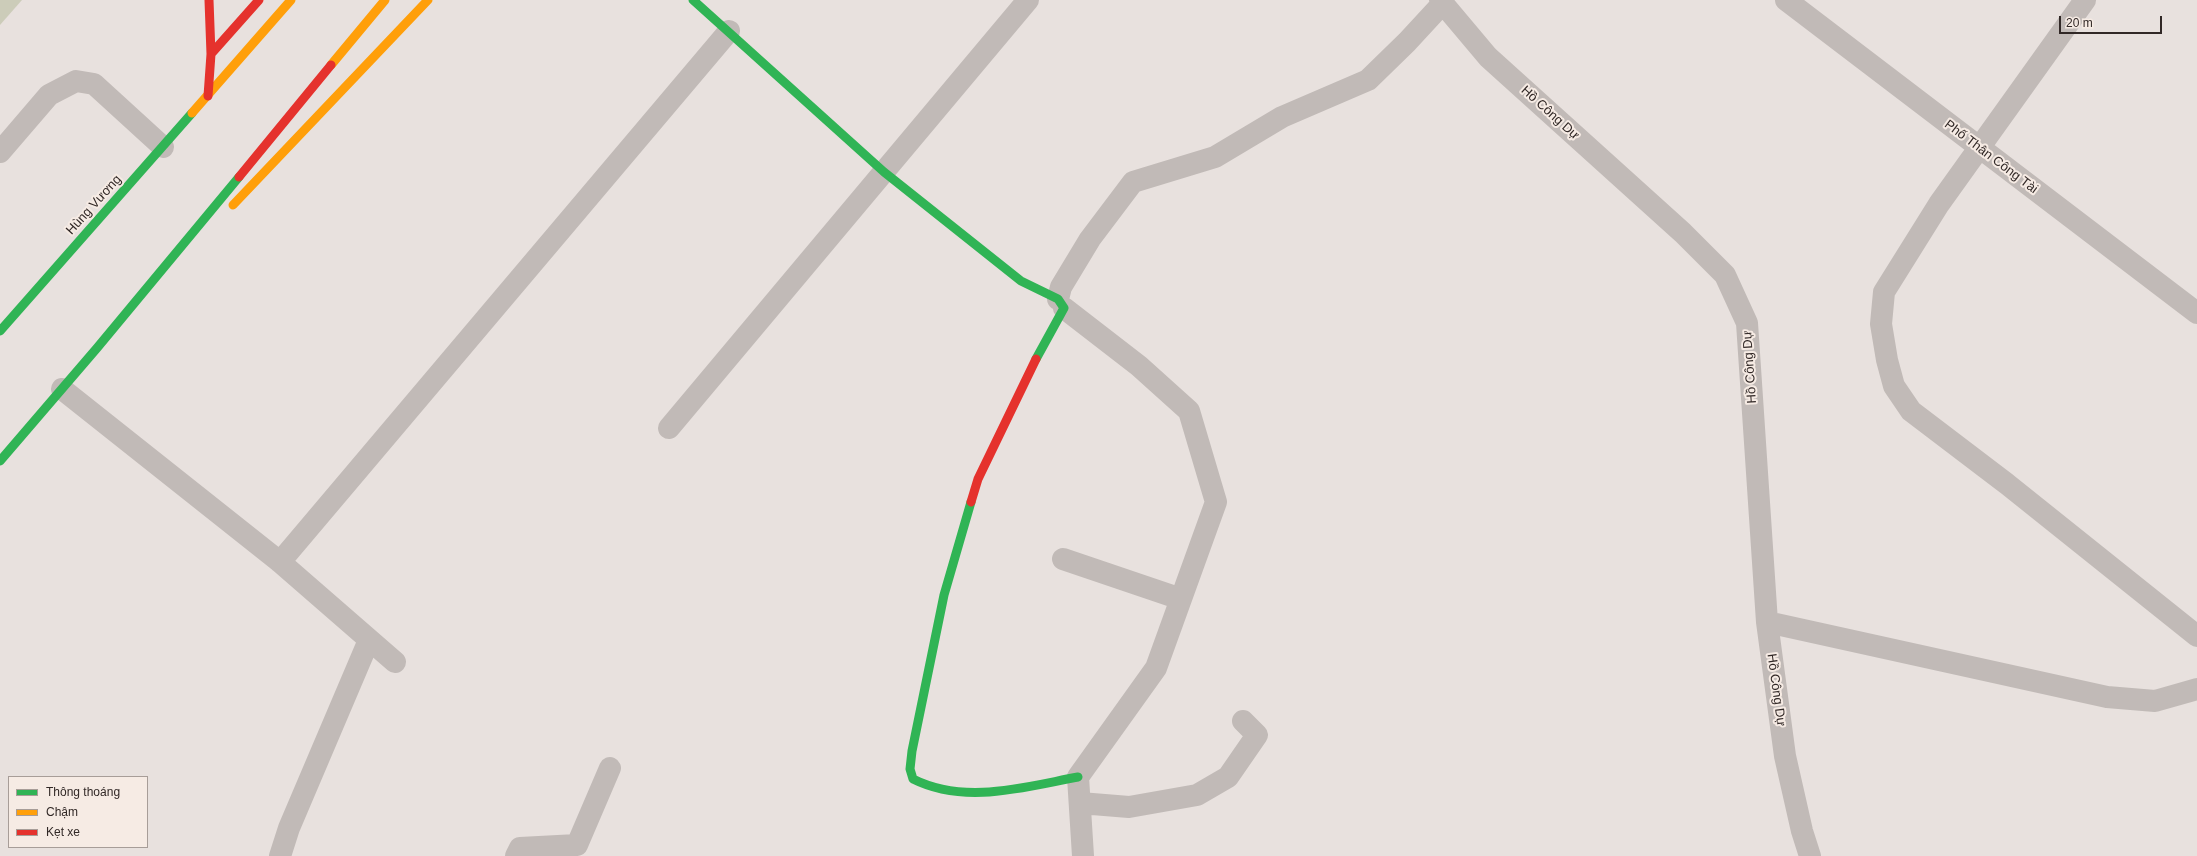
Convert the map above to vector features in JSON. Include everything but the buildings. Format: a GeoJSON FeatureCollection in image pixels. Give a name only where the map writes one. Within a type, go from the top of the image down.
{"type":"FeatureCollection","features":[{"type":"Feature","properties":{"kind":"main road"},"geometry":{"type":"LineString","coordinates":[[208,96],[211,54],[209,0]]}},
{"type":"Feature","properties":{"kind":"main road"},"geometry":{"type":"LineString","coordinates":[[211,54],[259,0]]}},
{"type":"Feature","properties":{"kind":"main road","name":"Hùng Vương"},"geometry":{"type":"LineString","coordinates":[[2,324],[163,147],[291,0]]}},
{"type":"Feature","properties":{"kind":"main road"},"geometry":{"type":"LineString","coordinates":[[0,461],[97,348],[385,0]]}},
{"type":"Feature","properties":{"kind":"main road"},"geometry":{"type":"LineString","coordinates":[[227,211],[428,0]]}},
{"type":"Feature","properties":{"kind":"main road"},"geometry":{"type":"LineString","coordinates":[[693,0],[730,31],[884,172],[1021,280],[1061,303],[1041,349],[978,479],[944,595],[912,751],[910,769],[913,779],[922,785],[953,793],[993,791],[1078,777]]}},
{"type":"Feature","properties":{"kind":"main road"},"geometry":{"type":"LineString","coordinates":[[97,348],[194,246]]}},
{"type":"Feature","properties":{"kind":"street"},"geometry":{"type":"LineString","coordinates":[[669,428],[1028,0]]}},
{"type":"Feature","properties":{"kind":"street","name":"Phố Thân Công Tài"},"geometry":{"type":"LineString","coordinates":[[1786,0],[1808,7],[1978,147],[2197,312]]}},
{"type":"Feature","properties":{"kind":"street"},"geometry":{"type":"LineString","coordinates":[[2086,0],[1978,147],[1939,204],[1884,292],[1881,324],[1887,360],[1894,386],[1911,411],[2007,484],[2197,636]]}},
{"type":"Feature","properties":{"kind":"street"},"geometry":{"type":"LineString","coordinates":[[1084,856],[1078,777],[1156,668],[1216,502],[1189,411],[1139,366],[1061,303],[1061,286],[1090,240],[1132,182],[1215,157],[1282,117],[1368,80],[1408,42],[1441,2]]}},
{"type":"Feature","properties":{"kind":"street","name":"Hồ Công Dự"},"geometry":{"type":"LineString","coordinates":[[1441,2],[1488,57],[1683,233],[1725,275],[1747,323],[1767,622],[1785,756],[1802,831],[1810,856]]}},
{"type":"Feature","properties":{"kind":"street"},"geometry":{"type":"LineString","coordinates":[[280,562],[730,31]]}},
{"type":"Feature","properties":{"kind":"street"},"geometry":{"type":"LineString","coordinates":[[0,152],[49,95],[76,81],[94,84],[163,147]]}},
{"type":"Feature","properties":{"kind":"street"},"geometry":{"type":"LineString","coordinates":[[62,389],[280,562],[395,662]]}},
{"type":"Feature","properties":{"kind":"street"},"geometry":{"type":"LineString","coordinates":[[1063,559],[1181,599]]}},
{"type":"Feature","properties":{"kind":"street"},"geometry":{"type":"LineString","coordinates":[[1767,622],[2106,697],[2155,701],[2197,689]]}},
{"type":"Feature","properties":{"kind":"street"},"geometry":{"type":"LineString","coordinates":[[280,856],[289,828],[369,640]]}},
{"type":"Feature","properties":{"kind":"street"},"geometry":{"type":"LineString","coordinates":[[1080,804],[1129,807],[1197,795],[1228,777],[1256,735],[1243,722]]}},
{"type":"Feature","properties":{"kind":"street"},"geometry":{"type":"LineString","coordinates":[[516,856],[520,848],[577,845],[610,768]]}},
{"type":"Feature","properties":{"kind":"green space"},"geometry":{"type":"Polygon","coordinates":[[[0,0],[22,0],[0,25],[0,0]]]}},
{"type":"Feature","properties":{"kind":"traffic: fast"},"geometry":{"type":"LineString","coordinates":[[693,0],[884,172],[1021,281],[1058,299],[1064,308],[1036,359]]}},
{"type":"Feature","properties":{"kind":"traffic: fast"},"geometry":{"type":"LineString","coordinates":[[0,331],[192,113]]}},
{"type":"Feature","properties":{"kind":"traffic: fast"},"geometry":{"type":"LineString","coordinates":[[0,461],[97,348],[239,177]]}},
{"type":"Feature","properties":{"kind":"traffic: fast"},"geometry":{"type":"LineString","coordinates":[[971,502],[944,595],[912,751],[910,769],[913,779],[933,787],[953,791],[995,792],[1078,777]]}},
{"type":"Feature","properties":{"kind":"traffic: slow"},"geometry":{"type":"LineString","coordinates":[[192,113],[291,0]]}},
{"type":"Feature","properties":{"kind":"traffic: slow"},"geometry":{"type":"LineString","coordinates":[[331,65],[385,0]]}},
{"type":"Feature","properties":{"kind":"traffic: slow"},"geometry":{"type":"LineString","coordinates":[[233,205],[428,0]]}},
{"type":"Feature","properties":{"kind":"traffic: jam"},"geometry":{"type":"LineString","coordinates":[[209,0],[211,54]]}},
{"type":"Feature","properties":{"kind":"traffic: jam"},"geometry":{"type":"LineString","coordinates":[[208,96],[211,54],[259,0]]}},
{"type":"Feature","properties":{"kind":"traffic: jam"},"geometry":{"type":"LineString","coordinates":[[239,177],[331,65]]}},
{"type":"Feature","properties":{"kind":"traffic: jam"},"geometry":{"type":"LineString","coordinates":[[971,502],[978,479],[1036,359]]}}]}
